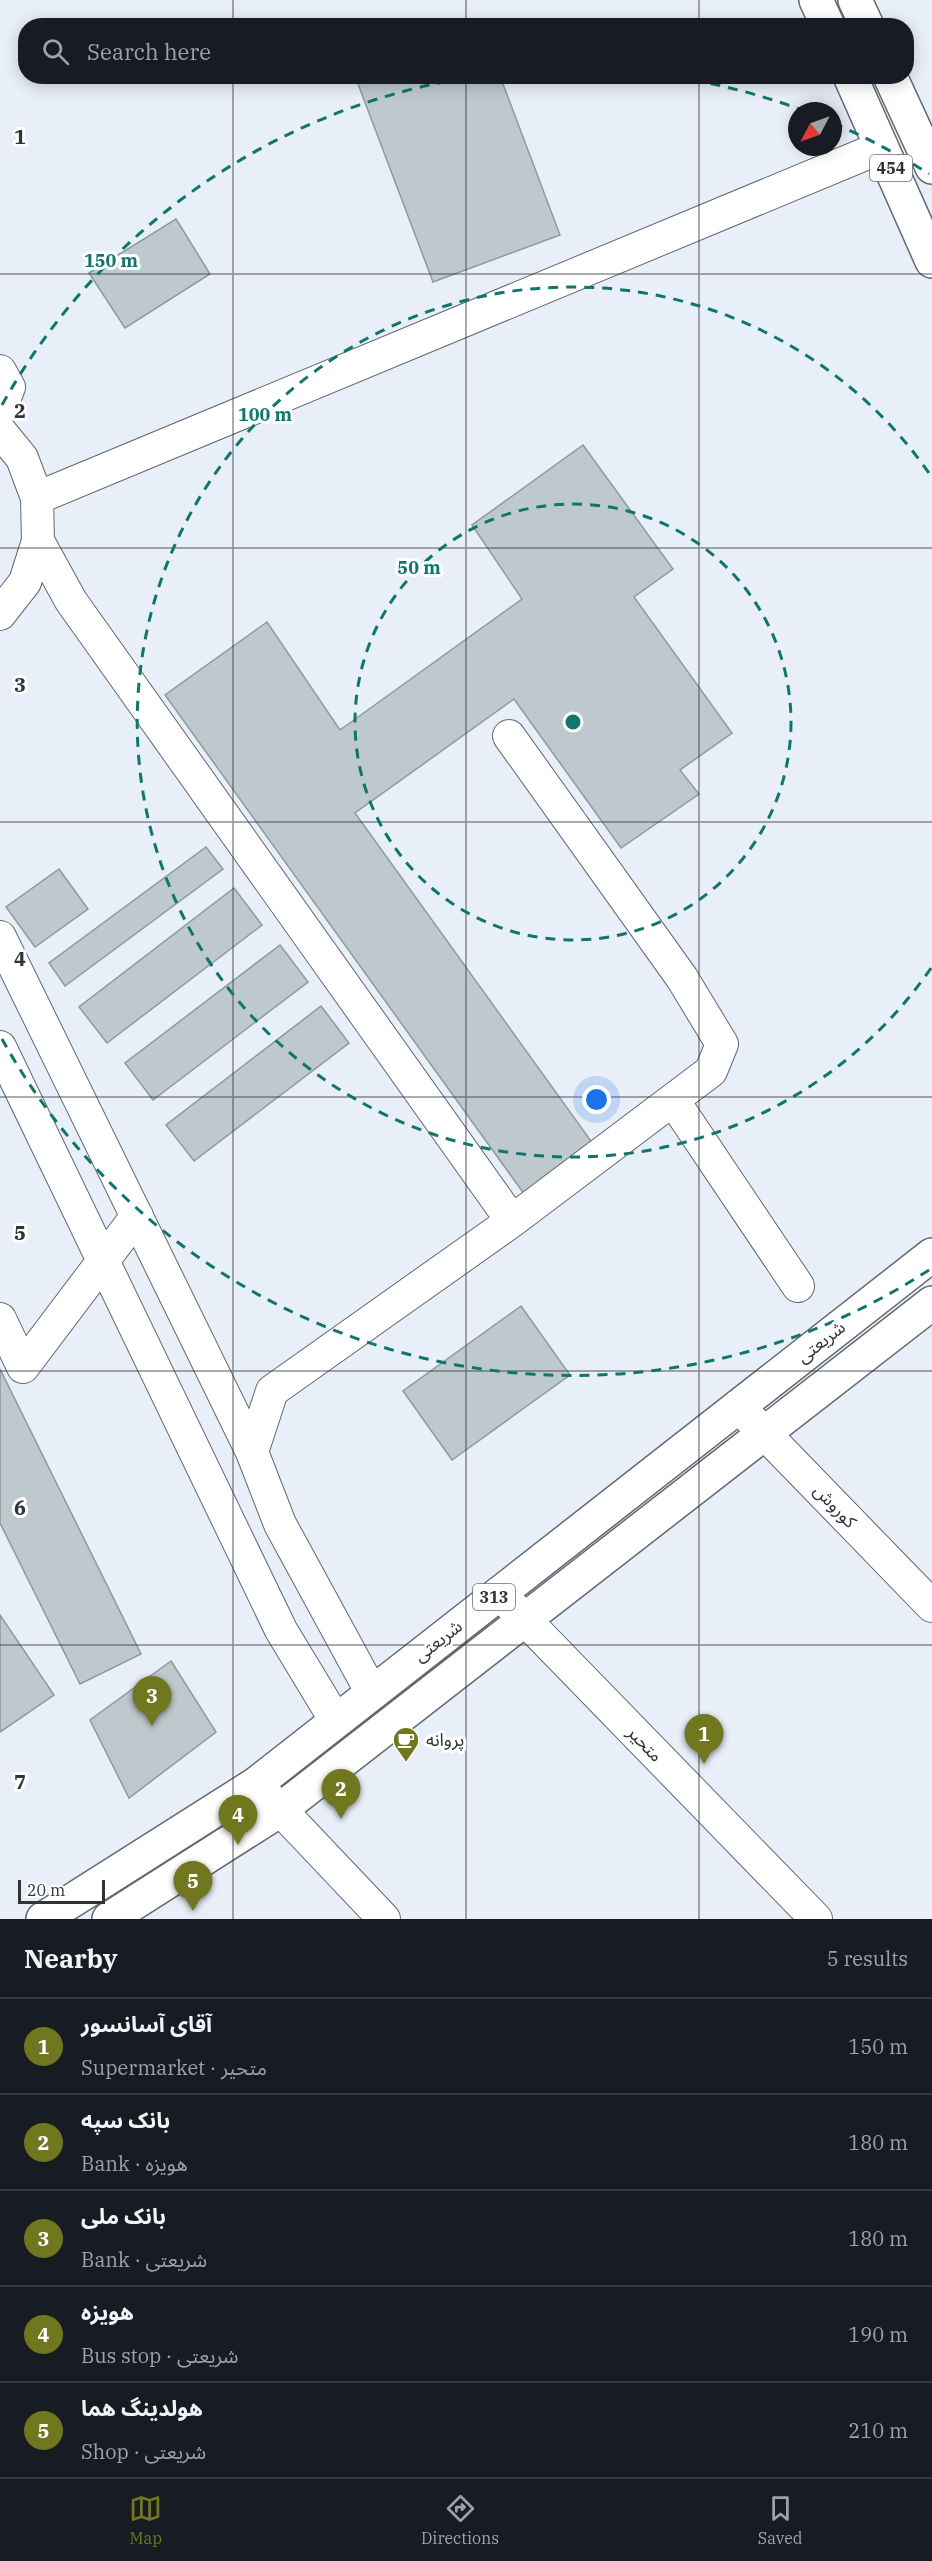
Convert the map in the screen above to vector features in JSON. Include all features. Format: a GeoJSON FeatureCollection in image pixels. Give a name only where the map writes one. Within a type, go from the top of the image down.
{"type":"FeatureCollection","features":[{"type":"Feature","properties":{"kind":"main road"},"geometry":{"type":"LineString","coordinates":[[816,0],[824,18]]}},
{"type":"Feature","properties":{"kind":"main road"},"geometry":{"type":"LineString","coordinates":[[855,0],[863,18]]}},
{"type":"Feature","properties":{"kind":"main road","name":"454"},"geometry":{"type":"LineString","coordinates":[[854,84],[932,261]]}},
{"type":"Feature","properties":{"kind":"main road","name":"454"},"geometry":{"type":"LineString","coordinates":[[895,84],[924,130],[932,167]]}},
{"type":"Feature","properties":{"kind":"main road"},"geometry":{"type":"LineString","coordinates":[[882,147],[924,130]]}},
{"type":"Feature","properties":{"kind":"main road","name":"شریعتی"},"geometry":{"type":"LineString","coordinates":[[47,1918],[256,1784],[932,1255]]}},
{"type":"Feature","properties":{"kind":"main road","name":"شریعتی"},"geometry":{"type":"LineString","coordinates":[[109,1919],[280,1810],[932,1303]]}},
{"type":"Feature","properties":{"kind":"street"},"geometry":{"type":"LineString","coordinates":[[37,498],[882,147]]}},
{"type":"Feature","properties":{"kind":"street"},"geometry":{"type":"LineString","coordinates":[[0,371],[9,387],[0,411]]}},
{"type":"Feature","properties":{"kind":"street"},"geometry":{"type":"LineString","coordinates":[[0,431],[22,458],[37,498],[38,541],[25,582],[0,614]]}},
{"type":"Feature","properties":{"kind":"street"},"geometry":{"type":"LineString","coordinates":[[38,541],[70,601],[512,1221]]}},
{"type":"Feature","properties":{"kind":"street"},"geometry":{"type":"LineString","coordinates":[[252,1452],[272,1391],[512,1221],[711,1071],[722,1044],[682,978],[509,736]]}},
{"type":"Feature","properties":{"kind":"street"},"geometry":{"type":"LineString","coordinates":[[0,937],[252,1452],[280,1524],[372,1693]]}},
{"type":"Feature","properties":{"kind":"street"},"geometry":{"type":"LineString","coordinates":[[0,1047],[281,1630],[336,1721]]}},
{"type":"Feature","properties":{"kind":"street"},"geometry":{"type":"LineString","coordinates":[[673,1100],[798,1286]]}},
{"type":"Feature","properties":{"kind":"street"},"geometry":{"type":"LineString","coordinates":[[0,1319],[23,1367],[137,1216]]}},
{"type":"Feature","properties":{"kind":"street","name":"کوروش"},"geometry":{"type":"LineString","coordinates":[[738,1406],[932,1606]]}},
{"type":"Feature","properties":{"kind":"street","name":"متحیر"},"geometry":{"type":"LineString","coordinates":[[500,1593],[816,1919]]}},
{"type":"Feature","properties":{"kind":"street"},"geometry":{"type":"LineString","coordinates":[[256,1784],[384,1919]]}},
{"type":"Feature","properties":{"kind":"building"},"geometry":{"type":"Polygon","coordinates":[[[358,84],[503,84],[560,235],[433,282],[358,84]]]}},
{"type":"Feature","properties":{"kind":"building"},"geometry":{"type":"Polygon","coordinates":[[[176,219],[210,274],[125,328],[89,273],[176,219]]]}},
{"type":"Feature","properties":{"kind":"building"},"geometry":{"type":"Polygon","coordinates":[[[583,445],[673,569],[634,597],[732,733],[680,770],[699,794],[621,848],[514,699],[355,813],[596,1148],[527,1198],[165,695],[267,622],[340,730],[522,599],[472,525],[583,445]]]}},
{"type":"Feature","properties":{"kind":"building"},"geometry":{"type":"Polygon","coordinates":[[[206,847],[223,869],[65,986],[49,963],[206,847]]]}},
{"type":"Feature","properties":{"kind":"building"},"geometry":{"type":"Polygon","coordinates":[[[59,869],[88,909],[35,947],[6,907],[59,869]]]}},
{"type":"Feature","properties":{"kind":"building"},"geometry":{"type":"Polygon","coordinates":[[[234,888],[262,925],[107,1043],[79,1007],[234,888]]]}},
{"type":"Feature","properties":{"kind":"building"},"geometry":{"type":"Polygon","coordinates":[[[280,945],[308,982],[153,1100],[125,1063],[280,945]]]}},
{"type":"Feature","properties":{"kind":"building"},"geometry":{"type":"Polygon","coordinates":[[[321,1006],[349,1043],[194,1161],[166,1125],[321,1006]]]}},
{"type":"Feature","properties":{"kind":"building"},"geometry":{"type":"Polygon","coordinates":[[[521,1306],[570,1375],[452,1460],[403,1391],[521,1306]]]}},
{"type":"Feature","properties":{"kind":"building"},"geometry":{"type":"Polygon","coordinates":[[[0,1369],[141,1654],[80,1684],[0,1523],[0,1369]]]}},
{"type":"Feature","properties":{"kind":"building"},"geometry":{"type":"Polygon","coordinates":[[[0,1615],[54,1695],[0,1732],[0,1615]]]}},
{"type":"Feature","properties":{"kind":"building"},"geometry":{"type":"Polygon","coordinates":[[[171,1661],[216,1732],[129,1798],[90,1720],[171,1661]]]}},
{"type":"Feature","properties":{"kind":"place","name":"بانک ملی"},"geometry":{"type":"Point","coordinates":[152,1726]}},
{"type":"Feature","properties":{"kind":"place","name":"پروانه"},"geometry":{"type":"Point","coordinates":[406,1763]}},
{"type":"Feature","properties":{"kind":"place","name":"آقای آسانسور"},"geometry":{"type":"Point","coordinates":[704,1764]}},
{"type":"Feature","properties":{"kind":"place","name":"بانک سپه"},"geometry":{"type":"Point","coordinates":[341,1819]}},
{"type":"Feature","properties":{"kind":"place","name":"هویزه"},"geometry":{"type":"Point","coordinates":[238,1845]}},
{"type":"Feature","properties":{"kind":"place","name":"هولدینگ هما"},"geometry":{"type":"Point","coordinates":[193,1911]}}]}
